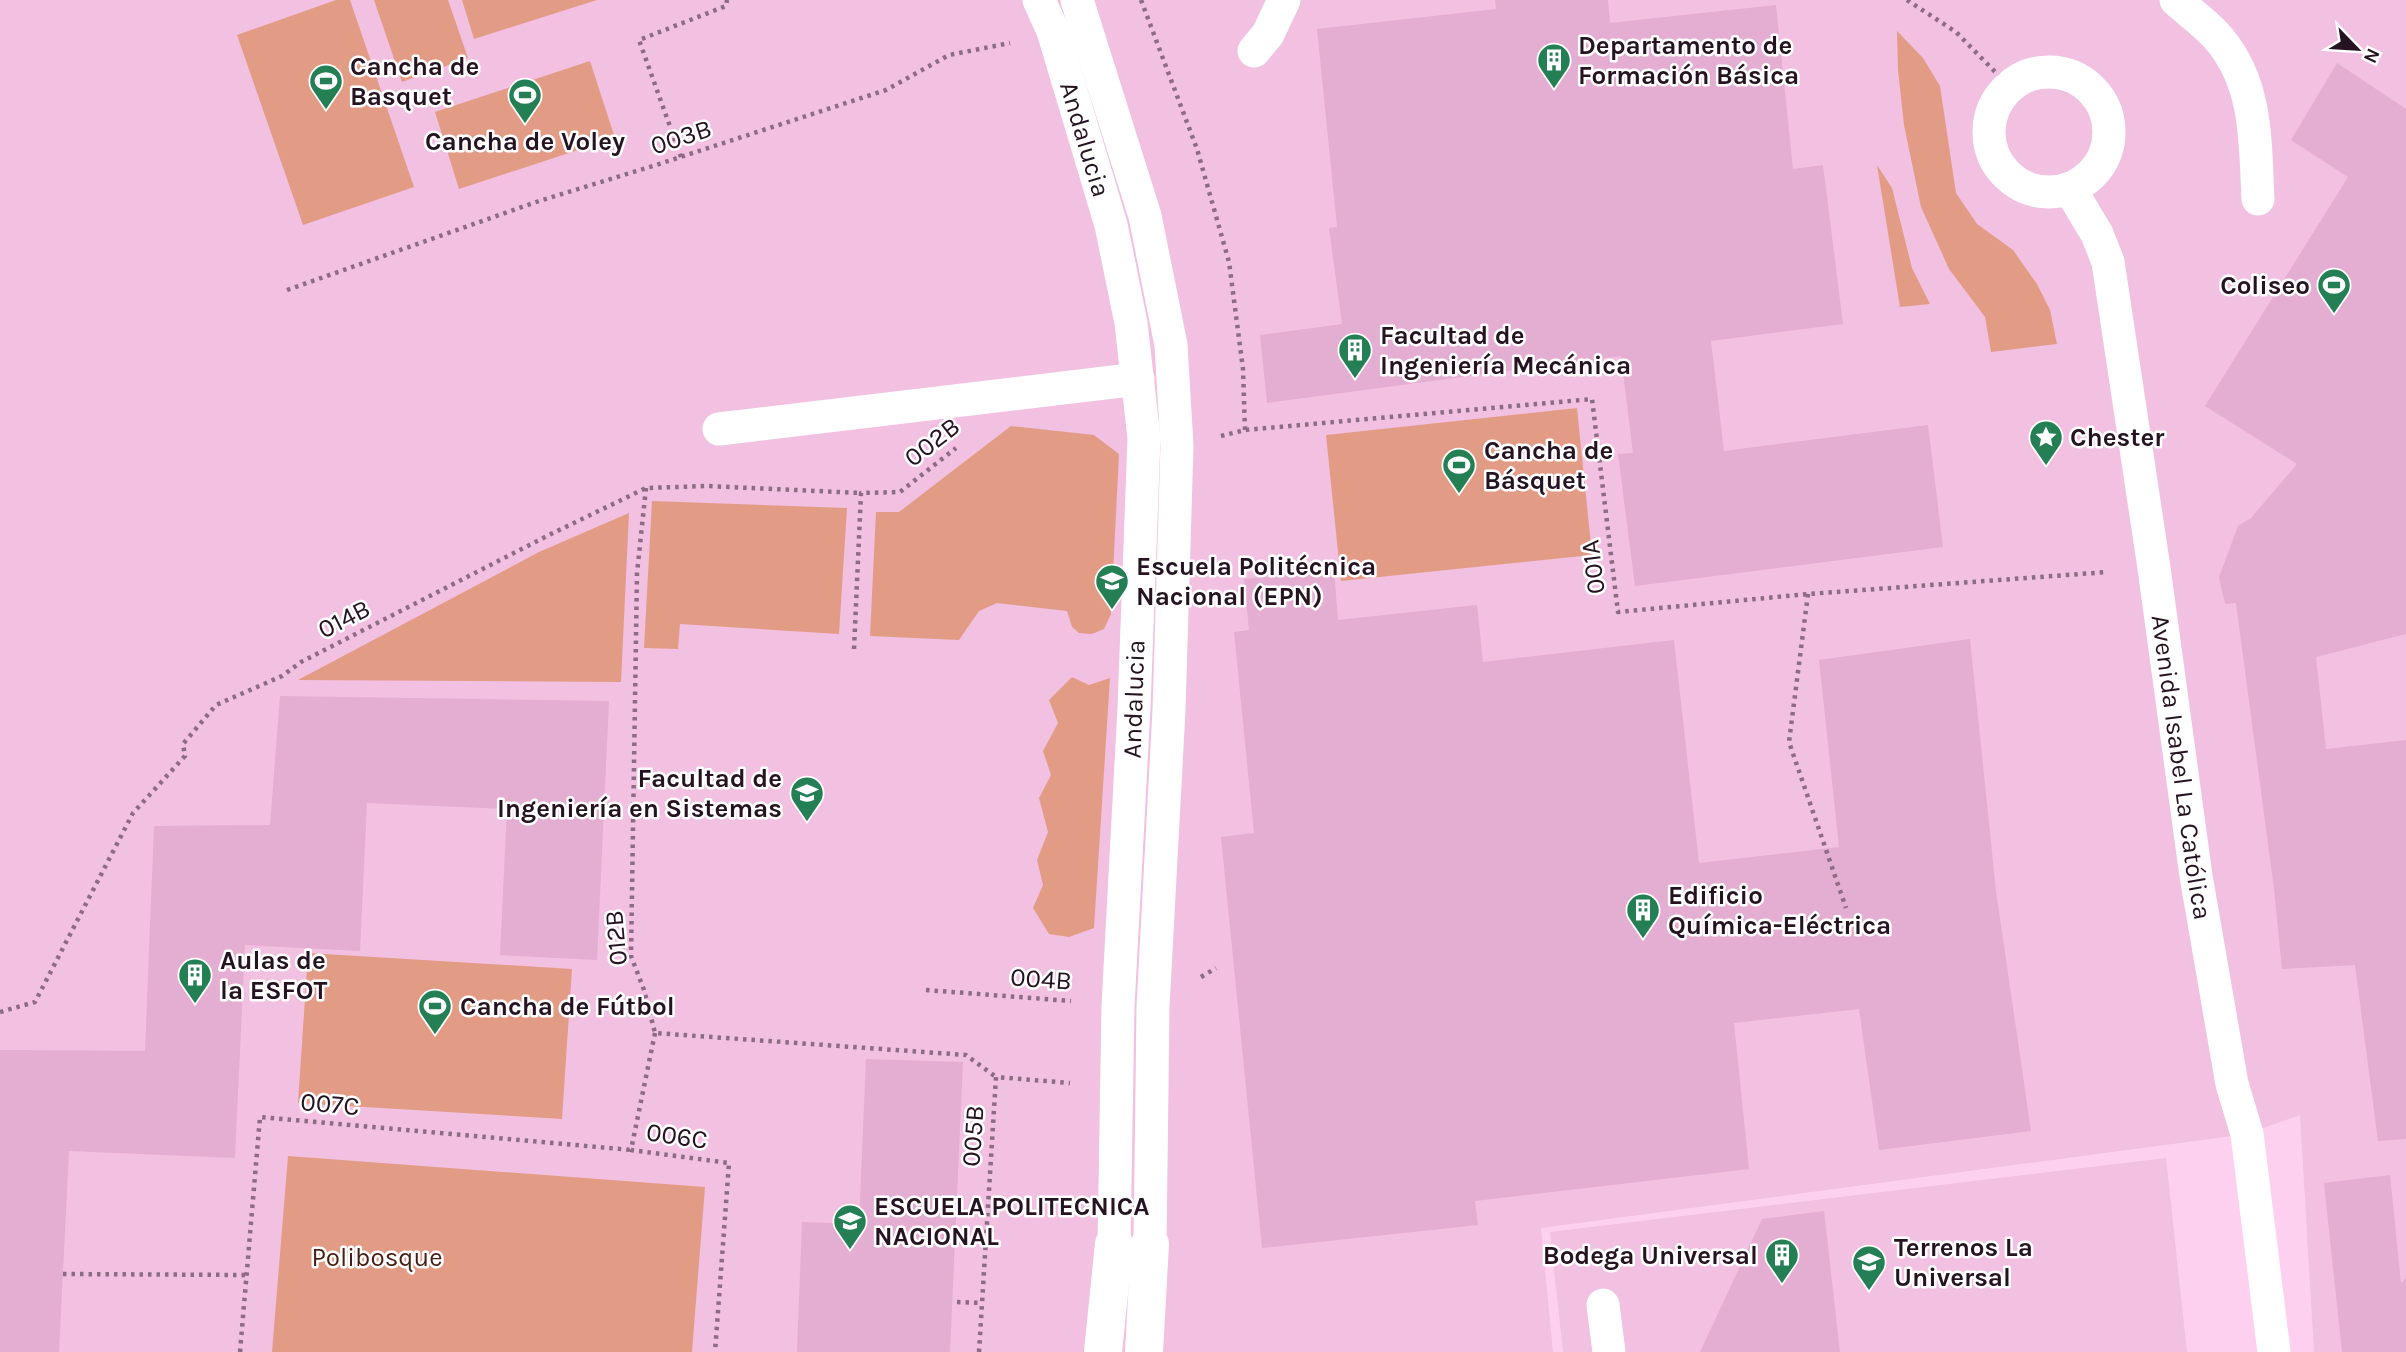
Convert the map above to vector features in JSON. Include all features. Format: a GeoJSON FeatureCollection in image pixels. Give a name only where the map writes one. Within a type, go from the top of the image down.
{"type":"FeatureCollection","features":[{"type":"Feature","properties":{"kind":"street"},"geometry":{"type":"LineString","coordinates":[[1104,1352],[1110,1293],[1132,1244]]}},
{"type":"Feature","properties":{"kind":"street"},"geometry":{"type":"LineString","coordinates":[[1132,1244],[1147,1298],[1144,1352]]}},
{"type":"Feature","properties":{"kind":"street"},"geometry":{"type":"LineString","coordinates":[[1110,1293],[1147,1298]]}},
{"type":"Feature","properties":{"kind":"lane","name":"Andalucia"},"geometry":{"type":"LineString","coordinates":[[1039,0],[1052,31],[1111,225],[1131,323],[1144,438],[1115,1090],[1132,1244]]}},
{"type":"Feature","properties":{"kind":"lane","name":"Andalucia"},"geometry":{"type":"LineString","coordinates":[[1077,0],[1145,216],[1171,345],[1177,446],[1169,710],[1153,1007],[1132,1244]]}},
{"type":"Feature","properties":{"kind":"lane"},"geometry":{"type":"LineString","coordinates":[[1254,51],[1268,34],[1284,0]]}},
{"type":"Feature","properties":{"kind":"lane"},"geometry":{"type":"LineString","coordinates":[[2176,0],[2220,40],[2245,81],[2253,121],[2258,199]]}},
{"type":"Feature","properties":{"kind":"lane"},"geometry":{"type":"LineString","coordinates":[[2046,72],[2068,74],[2087,85],[2101,100],[2109,120],[2109,142],[2101,162],[2088,178],[2070,189],[2049,192],[2027,188],[2009,177],[1996,160],[1989,141],[1990,121],[1997,102],[2010,87],[2027,76],[2046,72]]}},
{"type":"Feature","properties":{"kind":"lane","name":"Avenida Isabel La Católica"},"geometry":{"type":"LineString","coordinates":[[2070,189],[2097,234],[2108,262],[2154,568],[2196,876],[2232,1084],[2247,1134],[2274,1352]]}},
{"type":"Feature","properties":{"kind":"lane"},"geometry":{"type":"LineString","coordinates":[[719,429],[1138,379]]}},
{"type":"Feature","properties":{"kind":"lane"},"geometry":{"type":"LineString","coordinates":[[1603,1305],[1609,1352]]}},
{"type":"Feature","properties":{"kind":"path"},"geometry":{"type":"LineString","coordinates":[[681,157],[639,40],[726,6],[727,0]]}},
{"type":"Feature","properties":{"kind":"path"},"geometry":{"type":"LineString","coordinates":[[1141,0],[1197,149],[1229,262],[1243,369],[1245,430]]}},
{"type":"Feature","properties":{"kind":"path"},"geometry":{"type":"LineString","coordinates":[[1907,0],[1956,32],[2010,87]]}},
{"type":"Feature","properties":{"kind":"path","name":"003B"},"geometry":{"type":"LineString","coordinates":[[287,289],[539,201],[886,90],[949,55],[1038,38],[1052,31]]}},
{"type":"Feature","properties":{"kind":"path","name":"001A"},"geometry":{"type":"LineString","coordinates":[[1177,446],[1245,430],[1592,399],[1618,612],[1808,594],[2154,568]]}},
{"type":"Feature","properties":{"kind":"path","name":"002B"},"geometry":{"type":"LineString","coordinates":[[861,493],[901,492],[961,445]]}},
{"type":"Feature","properties":{"kind":"path","name":"014B"},"geometry":{"type":"LineString","coordinates":[[0,1012],[35,1002],[134,813],[185,756],[183,744],[216,705],[282,676],[301,662],[646,488],[707,486],[861,493]]}},
{"type":"Feature","properties":{"kind":"path","name":"012B"},"geometry":{"type":"LineString","coordinates":[[646,488],[638,573],[631,956],[644,990],[655,1034]]}},
{"type":"Feature","properties":{"kind":"path"},"geometry":{"type":"LineString","coordinates":[[854,649],[861,493]]}},
{"type":"Feature","properties":{"kind":"path"},"geometry":{"type":"LineString","coordinates":[[1808,594],[1789,742],[1846,908]]}},
{"type":"Feature","properties":{"kind":"path","name":"004B"},"geometry":{"type":"LineString","coordinates":[[926,990],[1118,1006]]}},
{"type":"Feature","properties":{"kind":"path"},"geometry":{"type":"LineString","coordinates":[[655,1034],[966,1055],[996,1077]]}},
{"type":"Feature","properties":{"kind":"path","name":"006C"},"geometry":{"type":"LineString","coordinates":[[655,1034],[631,1150],[729,1163],[715,1352]]}},
{"type":"Feature","properties":{"kind":"path","name":"005B"},"geometry":{"type":"LineString","coordinates":[[979,1352],[996,1077],[1097,1085],[1115,1090]]}},
{"type":"Feature","properties":{"kind":"path","name":"007C"},"geometry":{"type":"LineString","coordinates":[[240,1352],[260,1117],[631,1150]]}},
{"type":"Feature","properties":{"kind":"path"},"geometry":{"type":"LineString","coordinates":[[62,1274],[247,1275]]}},
{"type":"Feature","properties":{"kind":"path"},"geometry":{"type":"LineString","coordinates":[[957,1302],[981,1303]]}},
{"type":"Feature","properties":{"kind":"shaded area","name":"Escuela Politécnica Nacional (EPN)"},"geometry":{"type":"Polygon","coordinates":[[[0,0],[2406,0],[2406,1352],[2314,1352],[2300,1115],[2247,1134],[1541,1228],[1553,1352],[0,1352],[0,0]]]}},
{"type":"Feature","properties":{"kind":"shaded area","name":"Terrenos La Universal"},"geometry":{"type":"Polygon","coordinates":[[[2166,1158],[2187,1352],[1563,1352],[1550,1232],[2166,1158]]]}},
{"type":"Feature","properties":{"kind":"green space","name":"Cancha de Basquet"},"geometry":{"type":"Polygon","coordinates":[[[336,0],[350,0],[414,187],[303,225],[237,35],[336,0]]]}},
{"type":"Feature","properties":{"kind":"green space","name":"Cancha de Voley"},"geometry":{"type":"Polygon","coordinates":[[[374,0],[448,0],[468,58],[402,82],[374,0]]]}},
{"type":"Feature","properties":{"kind":"green space","name":"Cancha de Basquet"},"geometry":{"type":"Polygon","coordinates":[[[462,0],[597,0],[474,39],[462,0]]]}},
{"type":"Feature","properties":{"kind":"green space"},"geometry":{"type":"Polygon","coordinates":[[[1897,31],[1923,58],[1940,86],[1956,193],[1977,224],[2013,250],[2037,284],[2050,310],[2057,344],[1991,352],[1985,317],[1949,269],[1921,207],[1904,125],[1897,31]]]}},
{"type":"Feature","properties":{"kind":"green space","name":"Cancha de Voley"},"geometry":{"type":"Polygon","coordinates":[[[590,61],[615,138],[459,189],[435,112],[590,61]]]}},
{"type":"Feature","properties":{"kind":"green space"},"geometry":{"type":"Polygon","coordinates":[[[1877,165],[1892,188],[1912,268],[1930,304],[1900,307],[1877,165]]]}},
{"type":"Feature","properties":{"kind":"green space","name":"Cancha de Básquet"},"geometry":{"type":"Polygon","coordinates":[[[1577,408],[1592,555],[1341,581],[1326,435],[1577,408]]]}},
{"type":"Feature","properties":{"kind":"green space"},"geometry":{"type":"Polygon","coordinates":[[[1011,426],[1094,435],[1119,454],[1111,614],[1104,629],[1092,634],[1079,633],[1072,627],[1067,611],[997,603],[979,611],[959,640],[870,636],[876,512],[899,512],[1011,426]]]}},
{"type":"Feature","properties":{"kind":"green space"},"geometry":{"type":"Polygon","coordinates":[[[652,501],[847,508],[839,634],[680,624],[678,649],[644,648],[652,501]]]}},
{"type":"Feature","properties":{"kind":"green space"},"geometry":{"type":"Polygon","coordinates":[[[629,513],[621,682],[298,680],[539,552],[629,513]]]}},
{"type":"Feature","properties":{"kind":"green space"},"geometry":{"type":"Polygon","coordinates":[[[1072,677],[1089,685],[1110,678],[1094,928],[1069,937],[1049,934],[1033,908],[1043,885],[1037,860],[1048,832],[1039,798],[1051,775],[1043,751],[1058,723],[1049,700],[1072,677]]]}},
{"type":"Feature","properties":{"kind":"green space","name":"Cancha de Fútbol"},"geometry":{"type":"Polygon","coordinates":[[[308,953],[572,969],[562,1119],[298,1103],[308,953]]]}},
{"type":"Feature","properties":{"kind":"green space","name":"Polibosque"},"geometry":{"type":"Polygon","coordinates":[[[288,1156],[705,1187],[692,1352],[272,1352],[288,1156]]]}},
{"type":"Feature","properties":{"kind":"building","name":"Facultad de Ingeniería Mecánica"},"geometry":{"type":"Polygon","coordinates":[[[1495,0],[1608,0],[1610,23],[1776,5],[1793,169],[1823,165],[1843,324],[1711,341],[1724,451],[1928,425],[1943,547],[1635,586],[1618,454],[1633,453],[1621,356],[1267,403],[1260,335],[1342,324],[1329,228],[1337,227],[1317,29],[1496,9],[1495,0]]]}},
{"type":"Feature","properties":{"kind":"building"},"geometry":{"type":"Polygon","coordinates":[[[2337,63],[2406,109],[2406,634],[2316,657],[2326,749],[2406,740],[2406,1139],[2378,1141],[2355,965],[2282,969],[2236,603],[2225,604],[2219,577],[2238,526],[2251,518],[2297,464],[2205,406],[2348,177],[2291,140],[2337,63]]]}},
{"type":"Feature","properties":{"kind":"building"},"geometry":{"type":"Polygon","coordinates":[[[1334,570],[1338,620],[1477,605],[1483,662],[1674,640],[1699,863],[1839,847],[1819,660],[1970,639],[1996,891],[2031,1131],[1879,1150],[1859,1009],[1734,1023],[1749,1169],[1475,1201],[1478,1225],[1262,1248],[1221,837],[1254,833],[1234,632],[1249,630],[1244,579],[1334,570]]]}},
{"type":"Feature","properties":{"kind":"building","name":"Aulas de la ESFOT"},"geometry":{"type":"Polygon","coordinates":[[[280,696],[609,701],[597,960],[500,955],[507,809],[367,803],[360,951],[245,945],[235,1158],[69,1151],[59,1352],[0,1352],[0,1050],[145,1051],[154,826],[270,825],[280,696]]]}},
{"type":"Feature","properties":{"kind":"building"},"geometry":{"type":"Polygon","coordinates":[[[866,1059],[963,1062],[950,1352],[797,1352],[802,1222],[859,1224],[866,1059]]]}},
{"type":"Feature","properties":{"kind":"building"},"geometry":{"type":"Polygon","coordinates":[[[2390,1175],[2401,1283],[2406,1278],[2406,1352],[2342,1352],[2324,1183],[2390,1175]]]}},
{"type":"Feature","properties":{"kind":"building","name":"Bodega Universal"},"geometry":{"type":"Polygon","coordinates":[[[1824,1211],[1840,1352],[1700,1352],[1762,1219],[1824,1211]]]}},
{"type":"Feature","properties":{"kind":"place","name":"Departamento de Formación Básica"},"geometry":{"type":"Point","coordinates":[1554,90]}},
{"type":"Feature","properties":{"kind":"place","name":"Cancha de Basquet"},"geometry":{"type":"Point","coordinates":[326,111]}},
{"type":"Feature","properties":{"kind":"place","name":"Cancha de Voley"},"geometry":{"type":"Point","coordinates":[525,125]}},
{"type":"Feature","properties":{"kind":"place","name":"Coliseo"},"geometry":{"type":"Point","coordinates":[2334,315]}},
{"type":"Feature","properties":{"kind":"place","name":"Facultad de Ingeniería Mecánica"},"geometry":{"type":"Point","coordinates":[1355,380]}},
{"type":"Feature","properties":{"kind":"place","name":"Chester"},"geometry":{"type":"Point","coordinates":[2046,467]}},
{"type":"Feature","properties":{"kind":"place","name":"Cancha de Básquet"},"geometry":{"type":"Point","coordinates":[1459,495]}},
{"type":"Feature","properties":{"kind":"place","name":"Escuela Politécnica Nacional (EPN)"},"geometry":{"type":"Point","coordinates":[1112,611]}},
{"type":"Feature","properties":{"kind":"place","name":"Facultad de Ingeniería en Sistemas"},"geometry":{"type":"Point","coordinates":[807,823]}},
{"type":"Feature","properties":{"kind":"place","name":"Edificio Química-Eléctrica"},"geometry":{"type":"Point","coordinates":[1643,940]}},
{"type":"Feature","properties":{"kind":"place","name":"Aulas de la ESFOT"},"geometry":{"type":"Point","coordinates":[195,1005]}},
{"type":"Feature","properties":{"kind":"place","name":"Cancha de Fútbol"},"geometry":{"type":"Point","coordinates":[435,1036]}},
{"type":"Feature","properties":{"kind":"place","name":"ESCUELA POLITECNICA NACIONAL"},"geometry":{"type":"Point","coordinates":[850,1251]}},
{"type":"Feature","properties":{"kind":"place","name":"Bodega Universal"},"geometry":{"type":"Point","coordinates":[1782,1285]}},
{"type":"Feature","properties":{"kind":"place","name":"Terrenos La Universal"},"geometry":{"type":"Point","coordinates":[1869,1292]}}]}
